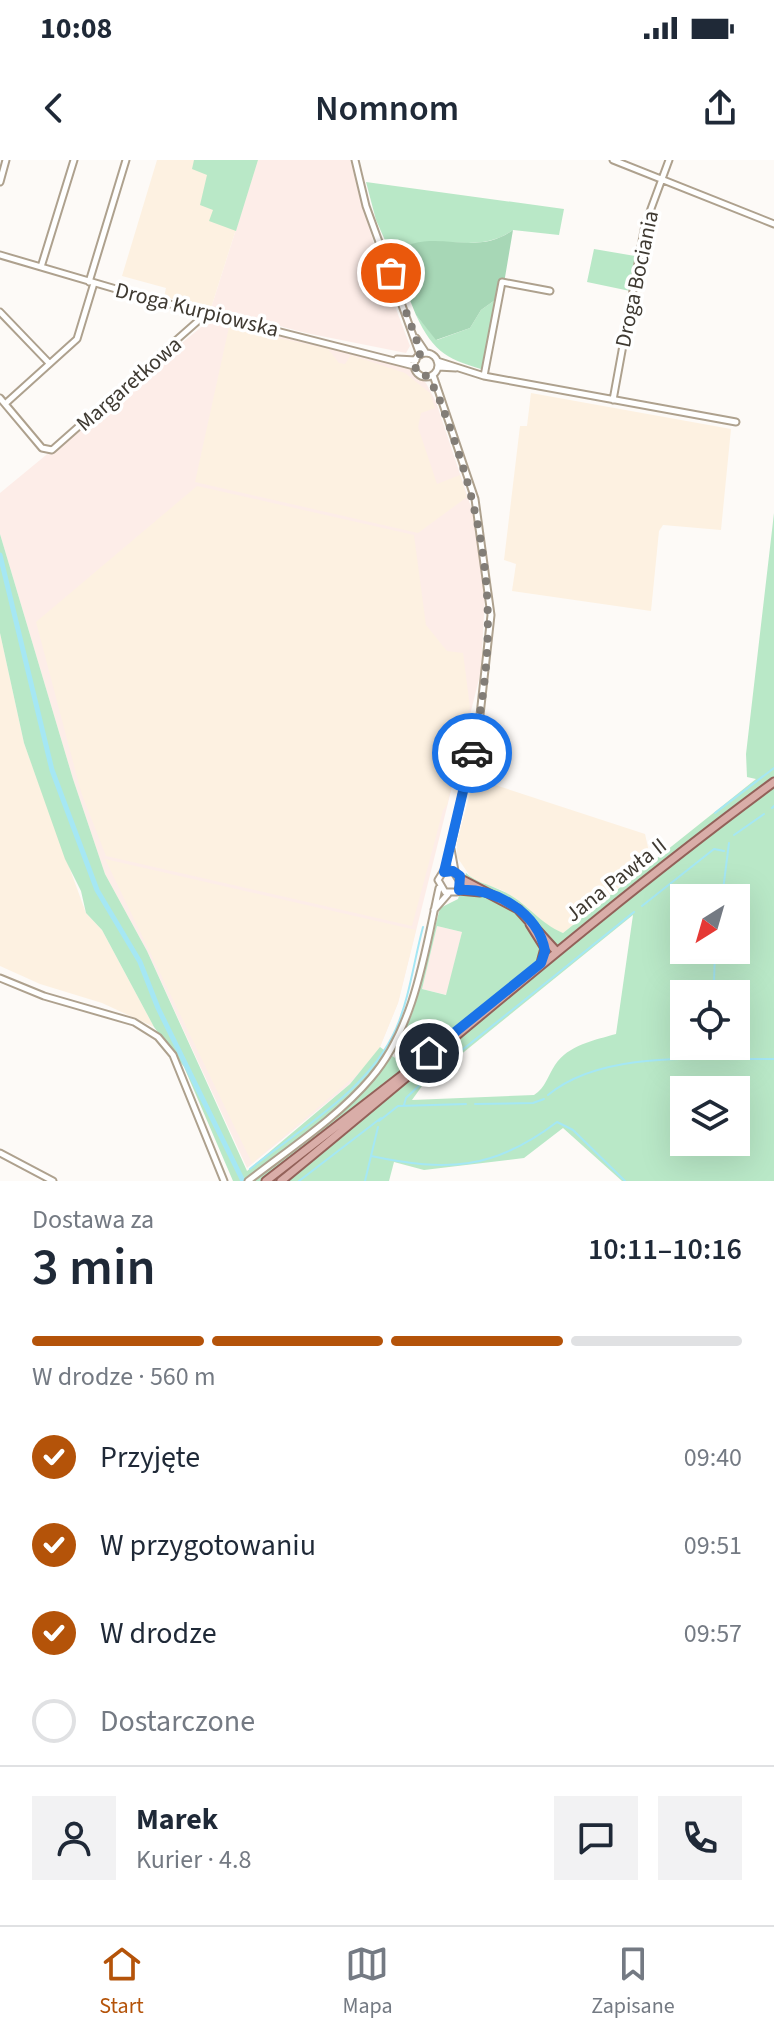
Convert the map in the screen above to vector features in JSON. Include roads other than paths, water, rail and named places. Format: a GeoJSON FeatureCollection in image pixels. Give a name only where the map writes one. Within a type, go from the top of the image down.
{"type":"FeatureCollection","features":[{"type":"Feature","properties":{"kind":"main road","name":"Jana Pawła II"},"geometry":{"type":"LineString","coordinates":[[266,1181],[774,782]]}},
{"type":"Feature","properties":{"kind":"main road"},"geometry":{"type":"LineString","coordinates":[[461,879],[505,900],[525,915],[556,951]]}},
{"type":"Feature","properties":{"kind":"main road"},"geometry":{"type":"LineString","coordinates":[[459,890],[486,892]]}},
{"type":"Feature","properties":{"kind":"main road"},"geometry":{"type":"LineString","coordinates":[[525,915],[544,945],[541,963]]}},
{"type":"Feature","properties":{"kind":"main road","name":"Jana Pawła II"},"geometry":{"type":"LineString","coordinates":[[281,1181],[439,1051],[447,1041]]}},
{"type":"Feature","properties":{"kind":"street"},"geometry":{"type":"LineString","coordinates":[[0,182],[6,160]]}},
{"type":"Feature","properties":{"kind":"street"},"geometry":{"type":"LineString","coordinates":[[41,267],[74,160]]}},
{"type":"Feature","properties":{"kind":"street"},"geometry":{"type":"LineString","coordinates":[[0,398],[5,404],[77,339],[126,160]]}},
{"type":"Feature","properties":{"kind":"street"},"geometry":{"type":"LineString","coordinates":[[355,160],[366,206],[416,338],[420,375],[430,376]]}},
{"type":"Feature","properties":{"kind":"street"},"geometry":{"type":"LineString","coordinates":[[613,160],[774,224]]}},
{"type":"Feature","properties":{"kind":"street","name":"Droga Bociania"},"geometry":{"type":"LineString","coordinates":[[613,400],[645,225],[669,160]]}},
{"type":"Feature","properties":{"kind":"street","name":"Droga Kurpiowska"},"geometry":{"type":"LineString","coordinates":[[0,255],[207,313],[396,359],[419,359]]}},
{"type":"Feature","properties":{"kind":"street"},"geometry":{"type":"LineString","coordinates":[[484,376],[502,282],[550,291]]}},
{"type":"Feature","properties":{"kind":"street"},"geometry":{"type":"LineString","coordinates":[[0,312],[49,363]]}},
{"type":"Feature","properties":{"kind":"street","name":"Margaretkowa"},"geometry":{"type":"LineString","coordinates":[[5,404],[47,450],[52,450],[207,313]]}},
{"type":"Feature","properties":{"kind":"street"},"geometry":{"type":"LineString","coordinates":[[419,359],[484,376],[736,422]]}},
{"type":"Feature","properties":{"kind":"street"},"geometry":{"type":"LineString","coordinates":[[430,376],[438,364]]}},
{"type":"Feature","properties":{"kind":"street"},"geometry":{"type":"LineString","coordinates":[[249,1180],[360,1090],[388,1054],[413,994],[480,715],[490,600],[475,499],[430,376]]}},
{"type":"Feature","properties":{"kind":"street"},"geometry":{"type":"LineString","coordinates":[[432,915],[449,894],[459,890],[461,879],[455,872],[450,844]]}},
{"type":"Feature","properties":{"kind":"street"},"geometry":{"type":"LineString","coordinates":[[444,872],[455,872]]}},
{"type":"Feature","properties":{"kind":"street"},"geometry":{"type":"LineString","coordinates":[[439,887],[449,894]]}},
{"type":"Feature","properties":{"kind":"street"},"geometry":{"type":"LineString","coordinates":[[0,978],[44,996],[134,1022],[158,1037],[173,1055],[224,1181]]}},
{"type":"Feature","properties":{"kind":"street"},"geometry":{"type":"LineString","coordinates":[[0,1153],[53,1181]]}},
{"type":"Feature","properties":{"kind":"waterway"},"geometry":{"type":"LineString","coordinates":[[0,555],[52,770],[97,890],[140,962],[158,1008],[243,1181]]}},
{"type":"Feature","properties":{"kind":"waterway"},"geometry":{"type":"LineString","coordinates":[[715,813],[774,768]]}},
{"type":"Feature","properties":{"kind":"waterway"},"geometry":{"type":"LineString","coordinates":[[734,835],[764,814]]}},
{"type":"Feature","properties":{"kind":"waterway"},"geometry":{"type":"LineString","coordinates":[[724,884],[729,843]]}},
{"type":"Feature","properties":{"kind":"waterway"},"geometry":{"type":"LineString","coordinates":[[642,906],[714,849],[724,851]]}},
{"type":"Feature","properties":{"kind":"waterway"},"geometry":{"type":"LineString","coordinates":[[404,1105],[406,1098],[426,1079],[634,912]]}},
{"type":"Feature","properties":{"kind":"waterway"},"geometry":{"type":"LineString","coordinates":[[250,1169],[332,1106],[369,1071],[384,1051],[405,1004],[423,927]]}},
{"type":"Feature","properties":{"kind":"waterway"},"geometry":{"type":"LineString","coordinates":[[714,980],[715,964]]}},
{"type":"Feature","properties":{"kind":"waterway"},"geometry":{"type":"LineString","coordinates":[[548,1095],[571,1080],[625,1064],[656,1060],[774,1059]]}},
{"type":"Feature","properties":{"kind":"waterway"},"geometry":{"type":"LineString","coordinates":[[475,1104],[533,1103],[544,1099]]}},
{"type":"Feature","properties":{"kind":"waterway"},"geometry":{"type":"LineString","coordinates":[[379,1121],[398,1106],[466,1104]]}},
{"type":"Feature","properties":{"kind":"waterway"},"geometry":{"type":"LineString","coordinates":[[299,1181],[381,1118]]}},
{"type":"Feature","properties":{"kind":"waterway"},"geometry":{"type":"LineString","coordinates":[[365,1181],[371,1156],[423,1164],[469,1163],[512,1150],[557,1122],[573,1130],[625,1181]]}},
{"type":"Feature","properties":{"kind":"waterway"},"geometry":{"type":"LineString","coordinates":[[371,1156],[378,1127]]}}]}
